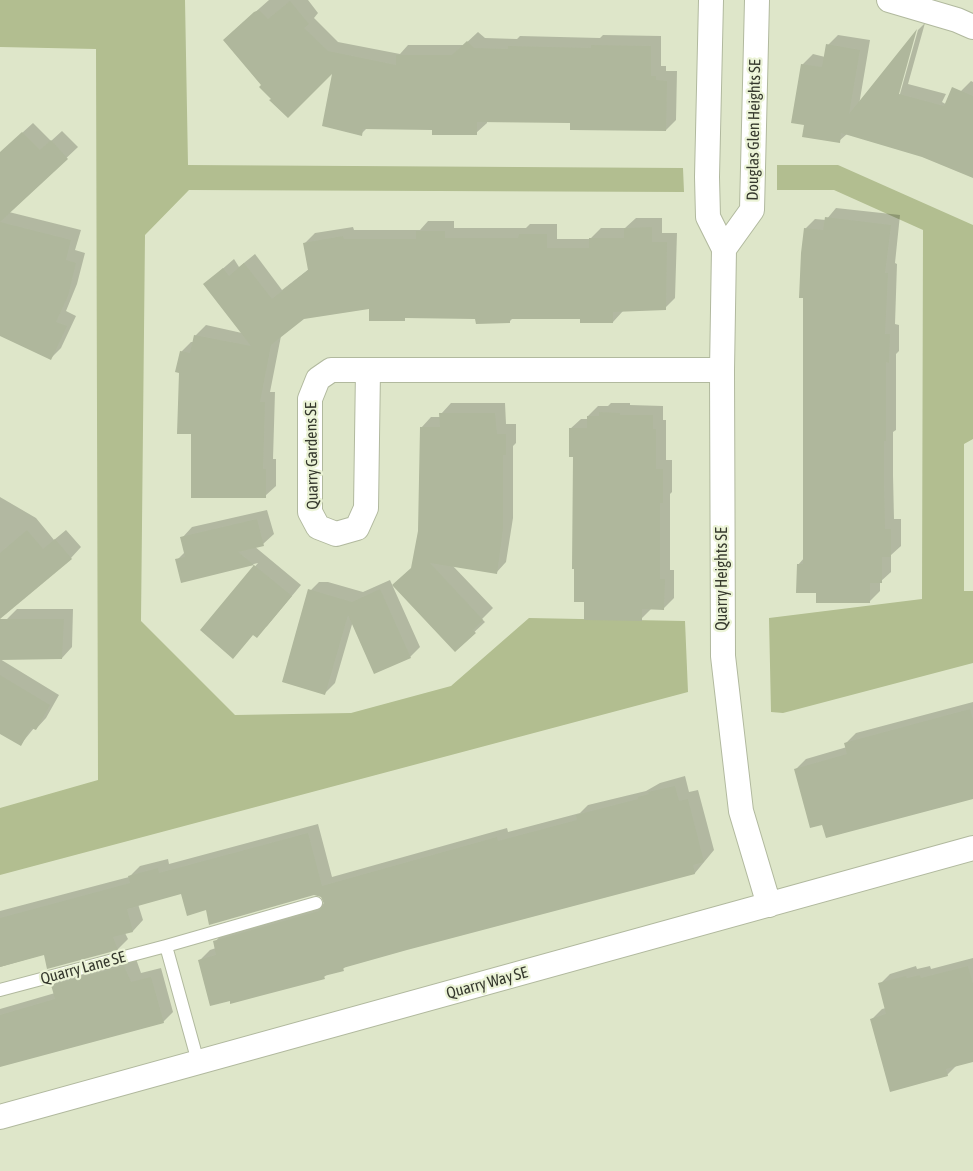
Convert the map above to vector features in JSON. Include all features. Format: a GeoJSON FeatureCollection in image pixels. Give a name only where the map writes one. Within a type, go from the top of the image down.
{"type":"FeatureCollection","features":[{"type":"Feature","properties":{"kind":"street"},"geometry":{"type":"LineString","coordinates":[[711,0],[708,217],[724,249]]}},
{"type":"Feature","properties":{"kind":"street","name":"Douglas Glen Heights SE"},"geometry":{"type":"LineString","coordinates":[[724,249],[752,210],[758,0]]}},
{"type":"Feature","properties":{"kind":"street"},"geometry":{"type":"LineString","coordinates":[[889,0],[973,27]]}},
{"type":"Feature","properties":{"kind":"street","name":"Quarry Heights SE"},"geometry":{"type":"LineString","coordinates":[[724,249],[723,656],[741,811],[769,905]]}},
{"type":"Feature","properties":{"kind":"street","name":"Quarry Gardens SE"},"geometry":{"type":"LineString","coordinates":[[368,370],[366,508],[357,528],[336,534],[318,527],[310,512],[310,399],[318,379],[331,370],[368,370],[722,370]]}},
{"type":"Feature","properties":{"kind":"street","name":"Quarry Way SE"},"geometry":{"type":"LineString","coordinates":[[0,1117],[973,848]]}},
{"type":"Feature","properties":{"kind":"lane","name":"Quarry Lane SE"},"geometry":{"type":"LineString","coordinates":[[0,990],[316,903]]}},
{"type":"Feature","properties":{"kind":"lane"},"geometry":{"type":"LineString","coordinates":[[166,946],[198,1062]]}},
{"type":"Feature","properties":{"kind":"green space"},"geometry":{"type":"Polygon","coordinates":[[[0,0],[185,0],[188,165],[683,168],[684,192],[189,190],[145,235],[141,621],[235,715],[351,713],[451,686],[529,618],[685,621],[688,692],[0,875],[0,808],[98,780],[96,49],[0,47],[0,0]]]}},
{"type":"Feature","properties":{"kind":"green space"},"geometry":{"type":"Polygon","coordinates":[[[777,165],[838,165],[973,225],[973,439],[964,444],[964,591],[973,591],[973,663],[783,713],[771,712],[769,618],[922,599],[923,230],[834,190],[777,190],[777,165]]]}},
{"type":"Feature","properties":{"kind":"building"},"geometry":{"type":"Polygon","coordinates":[[[290,1],[309,24],[304,28],[328,51],[396,65],[396,55],[452,55],[467,41],[474,48],[508,49],[508,46],[591,48],[591,45],[651,46],[651,76],[656,76],[656,80],[667,81],[666,131],[570,130],[570,123],[477,122],[477,135],[432,135],[432,130],[363,129],[362,136],[322,126],[332,74],[288,118],[269,100],[271,99],[259,87],[261,85],[223,40],[254,12],[259,10],[268,19],[290,1]]]}},
{"type":"Feature","properties":{"kind":"building"},"geometry":{"type":"Polygon","coordinates":[[[917,29],[899,94],[944,106],[952,87],[973,96],[973,178],[922,157],[841,133],[840,143],[802,137],[804,125],[791,123],[801,64],[822,67],[826,44],[860,50],[849,114],[917,29]]]}},
{"type":"Feature","properties":{"kind":"building"},"geometry":{"type":"Polygon","coordinates":[[[22,132],[40,150],[51,140],[68,159],[0,222],[0,152],[22,132]]]}},
{"type":"Feature","properties":{"kind":"building"},"geometry":{"type":"Polygon","coordinates":[[[825,217],[891,225],[885,273],[888,273],[885,334],[890,334],[889,363],[886,362],[884,486],[885,529],[891,529],[891,557],[882,557],[882,583],[870,583],[870,603],[816,603],[816,593],[796,593],[797,564],[803,564],[803,298],[799,298],[801,253],[804,228],[823,230],[825,217]]]}},
{"type":"Feature","properties":{"kind":"building"},"geometry":{"type":"Polygon","coordinates":[[[0,222],[71,240],[66,260],[76,263],[68,296],[56,322],[67,326],[51,360],[0,336],[0,222]]]}},
{"type":"Feature","properties":{"kind":"building"},"geometry":{"type":"Polygon","coordinates":[[[652,227],[652,242],[667,242],[666,310],[613,312],[613,323],[580,323],[580,319],[510,319],[510,323],[476,324],[475,319],[405,318],[405,321],[369,321],[369,309],[304,319],[271,345],[260,402],[265,402],[263,469],[266,469],[266,498],[191,498],[191,434],[177,434],[179,373],[175,372],[180,351],[190,353],[194,335],[251,346],[203,284],[223,268],[229,276],[244,263],[272,299],[308,270],[303,243],[343,236],[344,239],[416,239],[416,231],[445,231],[445,238],[518,238],[519,234],[547,234],[547,248],[589,248],[589,238],[624,238],[624,228],[652,227]]]}},
{"type":"Feature","properties":{"kind":"building"},"geometry":{"type":"Polygon","coordinates":[[[599,412],[620,413],[620,415],[653,415],[653,429],[656,429],[656,469],[663,469],[663,503],[660,503],[660,579],[665,579],[664,610],[642,609],[642,621],[584,620],[584,602],[574,602],[573,457],[569,457],[569,428],[587,428],[587,416],[599,416],[599,412]]]}},
{"type":"Feature","properties":{"kind":"building"},"geometry":{"type":"Polygon","coordinates":[[[439,413],[495,413],[497,434],[506,434],[506,455],[503,455],[503,529],[497,574],[430,563],[483,620],[473,630],[476,633],[455,652],[392,585],[411,568],[418,531],[420,427],[440,427],[439,413]]]}},
{"type":"Feature","properties":{"kind":"building"},"geometry":{"type":"Polygon","coordinates":[[[257,519],[264,546],[238,552],[254,565],[181,583],[175,559],[185,557],[180,537],[257,519]]]}},
{"type":"Feature","properties":{"kind":"building"},"geometry":{"type":"Polygon","coordinates":[[[27,530],[43,549],[55,539],[72,559],[0,619],[0,553],[27,530]]]}},
{"type":"Feature","properties":{"kind":"building"},"geometry":{"type":"Polygon","coordinates":[[[254,565],[292,596],[257,638],[253,635],[233,659],[200,630],[254,565]]]}},
{"type":"Feature","properties":{"kind":"building"},"geometry":{"type":"Polygon","coordinates":[[[308,589],[352,602],[380,589],[411,658],[374,674],[348,615],[325,695],[282,682],[308,589]]]}},
{"type":"Feature","properties":{"kind":"building"},"geometry":{"type":"Polygon","coordinates":[[[0,619],[64,619],[62,659],[0,660],[0,619]]]}},
{"type":"Feature","properties":{"kind":"building"},"geometry":{"type":"Polygon","coordinates":[[[0,675],[50,705],[36,730],[31,728],[21,746],[0,734],[0,675]]]}},
{"type":"Feature","properties":{"kind":"building"},"geometry":{"type":"Polygon","coordinates":[[[970,709],[973,721],[973,799],[826,838],[822,825],[810,828],[794,769],[847,754],[844,743],[970,709]]]}},
{"type":"Feature","properties":{"kind":"building"},"geometry":{"type":"Polygon","coordinates":[[[675,786],[679,801],[688,799],[704,862],[693,865],[695,874],[343,968],[344,971],[324,976],[325,979],[230,1004],[230,1001],[210,1006],[198,960],[216,955],[213,941],[319,911],[324,904],[321,897],[314,895],[209,925],[206,910],[187,916],[181,894],[127,909],[133,932],[113,937],[118,950],[47,969],[44,955],[0,967],[0,918],[130,883],[128,876],[158,868],[159,873],[308,833],[322,886],[497,837],[498,841],[577,820],[576,815],[638,799],[638,797],[649,794],[648,792],[675,786]]]}},
{"type":"Feature","properties":{"kind":"building"},"geometry":{"type":"Polygon","coordinates":[[[124,966],[131,982],[151,977],[164,1023],[0,1067],[0,1015],[55,999],[51,985],[124,966]]]}},
{"type":"Feature","properties":{"kind":"building"},"geometry":{"type":"Polygon","coordinates":[[[968,966],[973,984],[973,1062],[946,1069],[948,1076],[890,1092],[870,1019],[886,1014],[878,983],[906,976],[907,978],[920,975],[921,978],[968,966]]]}}]}
